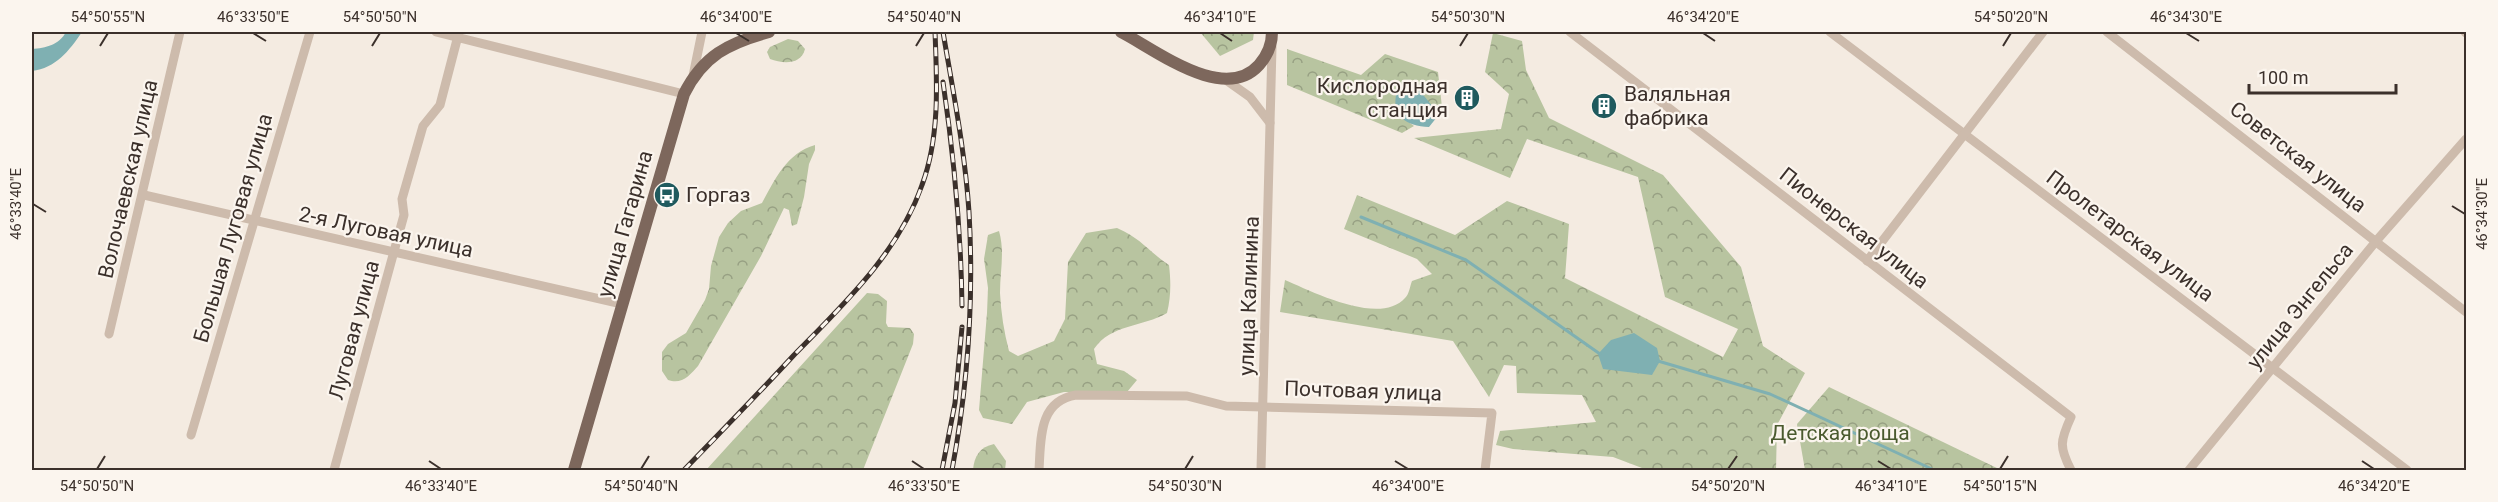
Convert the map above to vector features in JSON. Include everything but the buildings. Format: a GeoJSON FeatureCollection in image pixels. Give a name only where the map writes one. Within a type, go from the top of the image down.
{"type":"FeatureCollection","features":[{"type":"Feature","properties":{"kind":"main road","name":"улица Гагарина"},"geometry":{"type":"LineString","coordinates":[[574,471],[684,94],[692,77],[722,50],[744,38],[769,32]]}},
{"type":"Feature","properties":{"kind":"main road"},"geometry":{"type":"LineString","coordinates":[[1121,32],[1199,75],[1226,80],[1246,75],[1256,68],[1269,51],[1272,34]]}},
{"type":"Feature","properties":{"kind":"street","name":"Волочаевская улица"},"geometry":{"type":"LineString","coordinates":[[109,334],[144,195],[180,32]]}},
{"type":"Feature","properties":{"kind":"street","name":"Большая Луговая улица"},"geometry":{"type":"LineString","coordinates":[[191,435],[252,221],[310,32]]}},
{"type":"Feature","properties":{"kind":"street"},"geometry":{"type":"LineString","coordinates":[[436,32],[459,34],[684,94]]}},
{"type":"Feature","properties":{"kind":"street"},"geometry":{"type":"LineString","coordinates":[[692,77],[702,32]]}},
{"type":"Feature","properties":{"kind":"street","name":"Пионерская улица"},"geometry":{"type":"LineString","coordinates":[[1570,32],[2071,417],[2063,434],[2062,452],[2071,471]]}},
{"type":"Feature","properties":{"kind":"street","name":"Пролетарская улица"},"geometry":{"type":"LineString","coordinates":[[1830,32],[2407,471]]}},
{"type":"Feature","properties":{"kind":"street"},"geometry":{"type":"LineString","coordinates":[[1867,261],[2043,32]]}},
{"type":"Feature","properties":{"kind":"street","name":"Советская улица"},"geometry":{"type":"LineString","coordinates":[[2107,32],[2377,240],[2466,312]]}},
{"type":"Feature","properties":{"kind":"street","name":"Луговая улица"},"geometry":{"type":"LineString","coordinates":[[334,471],[404,215],[402,199],[423,126],[440,105],[459,34]]}},
{"type":"Feature","properties":{"kind":"street","name":"улица Калинина"},"geometry":{"type":"LineString","coordinates":[[1261,471],[1272,34]]}},
{"type":"Feature","properties":{"kind":"street"},"geometry":{"type":"LineString","coordinates":[[1226,80],[1250,98],[1270,123]]}},
{"type":"Feature","properties":{"kind":"street","name":"улица Энгельса"},"geometry":{"type":"LineString","coordinates":[[2189,471],[2377,240],[2466,139]]}},
{"type":"Feature","properties":{"kind":"street","name":"2-я Луговая улица"},"geometry":{"type":"LineString","coordinates":[[144,195],[622,304]]}},
{"type":"Feature","properties":{"kind":"street","name":"Почтовая улица"},"geometry":{"type":"LineString","coordinates":[[1039,471],[1042,432],[1049,411],[1055,402],[1064,397],[1076,395],[1187,396],[1226,406],[1492,413],[1485,471]]}},
{"type":"Feature","properties":{"kind":"green space"},"geometry":{"type":"Polygon","coordinates":[[[1200,32],[1254,32],[1253,40],[1220,56],[1200,32]]]}},
{"type":"Feature","properties":{"kind":"green space"},"geometry":{"type":"Polygon","coordinates":[[[1493,33],[1522,41],[1526,70],[1549,118],[1663,175],[1741,267],[1763,346],[1805,373],[1777,425],[1776,470],[1642,470],[1642,468],[1613,457],[1513,449],[1496,445],[1500,431],[1596,422],[1582,395],[1517,393],[1516,366],[1504,365],[1489,397],[1453,341],[1280,312],[1285,280],[1346,304],[1380,309],[1394,306],[1406,297],[1412,281],[1432,274],[1417,259],[1344,229],[1357,195],[1455,235],[1507,201],[1569,224],[1565,278],[1723,357],[1738,329],[1665,297],[1638,177],[1527,139],[1510,178],[1414,138],[1501,129],[1509,94],[1485,72],[1493,33]]]}},
{"type":"Feature","properties":{"kind":"green space"},"geometry":{"type":"Polygon","coordinates":[[[788,39],[798,41],[805,49],[800,58],[791,62],[770,59],[767,52],[770,47],[788,39]]]}},
{"type":"Feature","properties":{"kind":"green space"},"geometry":{"type":"Polygon","coordinates":[[[1287,49],[1361,75],[1385,54],[1438,72],[1442,107],[1437,117],[1435,109],[1423,98],[1398,114],[1414,126],[1402,133],[1287,85],[1287,49]]]}},
{"type":"Feature","properties":{"kind":"green space"},"geometry":{"type":"Polygon","coordinates":[[[815,145],[797,224],[792,226],[789,210],[784,208],[761,256],[698,366],[682,380],[668,380],[662,371],[662,352],[668,344],[686,333],[705,300],[719,237],[728,223],[741,211],[762,203],[777,176],[789,161],[805,149],[815,145]]]}},
{"type":"Feature","properties":{"kind":"green space"},"geometry":{"type":"Polygon","coordinates":[[[1117,228],[1139,241],[1169,265],[1170,289],[1167,313],[1118,330],[1101,341],[1094,349],[1097,364],[1124,371],[1137,380],[1127,392],[1064,392],[1027,402],[1012,424],[983,418],[979,410],[987,313],[988,288],[984,259],[988,235],[999,231],[1002,246],[1000,293],[1003,322],[1009,351],[1018,356],[1054,341],[1065,319],[1068,262],[1086,233],[1117,228]]]}},
{"type":"Feature","properties":{"kind":"green space"},"geometry":{"type":"Polygon","coordinates":[[[867,293],[878,294],[887,301],[886,323],[888,327],[910,328],[914,334],[913,344],[863,470],[706,470],[867,293]]]}},
{"type":"Feature","properties":{"kind":"green space","name":"Детская роща"},"geometry":{"type":"Polygon","coordinates":[[[1829,387],[2001,470],[1805,470],[1797,424],[1829,387]]]}},
{"type":"Feature","properties":{"kind":"green space"},"geometry":{"type":"Polygon","coordinates":[[[994,444],[1006,461],[1005,470],[973,470],[979,453],[985,447],[994,444]]]}},
{"type":"Feature","properties":{"kind":"water"},"geometry":{"type":"Polygon","coordinates":[[[66,32],[82,32],[67,52],[55,62],[32,71],[32,49],[52,45],[66,32]]]}},
{"type":"Feature","properties":{"kind":"water"},"geometry":{"type":"Polygon","coordinates":[[[1410,84],[1419,88],[1436,113],[1437,117],[1429,127],[1407,122],[1398,113],[1395,100],[1397,91],[1410,84]]]}},
{"type":"Feature","properties":{"kind":"water"},"geometry":{"type":"Polygon","coordinates":[[[1634,333],[1657,348],[1660,361],[1652,375],[1603,369],[1598,354],[1611,340],[1634,333]]]}},
{"type":"Feature","properties":{"kind":"waterway"},"geometry":{"type":"LineString","coordinates":[[1361,217],[1466,260],[1600,354]]}},
{"type":"Feature","properties":{"kind":"waterway"},"geometry":{"type":"LineString","coordinates":[[1658,361],[1770,394],[1934,470]]}},
{"type":"Feature","properties":{"kind":"railway"},"geometry":{"type":"LineString","coordinates":[[684,470],[850,297],[899,233],[922,185],[932,148],[936,109],[935,32]]}},
{"type":"Feature","properties":{"kind":"railway"},"geometry":{"type":"LineString","coordinates":[[943,32],[965,166],[971,277],[966,374],[952,470]]}},
{"type":"Feature","properties":{"kind":"railway"},"geometry":{"type":"LineString","coordinates":[[943,82],[956,194],[962,306]]}},
{"type":"Feature","properties":{"kind":"railway"},"geometry":{"type":"LineString","coordinates":[[942,470],[955,403],[962,327]]}},
{"type":"Feature","properties":{"kind":"place","name":"Кислородная станция"},"geometry":{"type":"Point","coordinates":[1467,98]}},
{"type":"Feature","properties":{"kind":"place","name":"Валяльная фабрика"},"geometry":{"type":"Point","coordinates":[1604,106]}},
{"type":"Feature","properties":{"kind":"place","name":"Горгаз"},"geometry":{"type":"Point","coordinates":[667,195]}}]}
